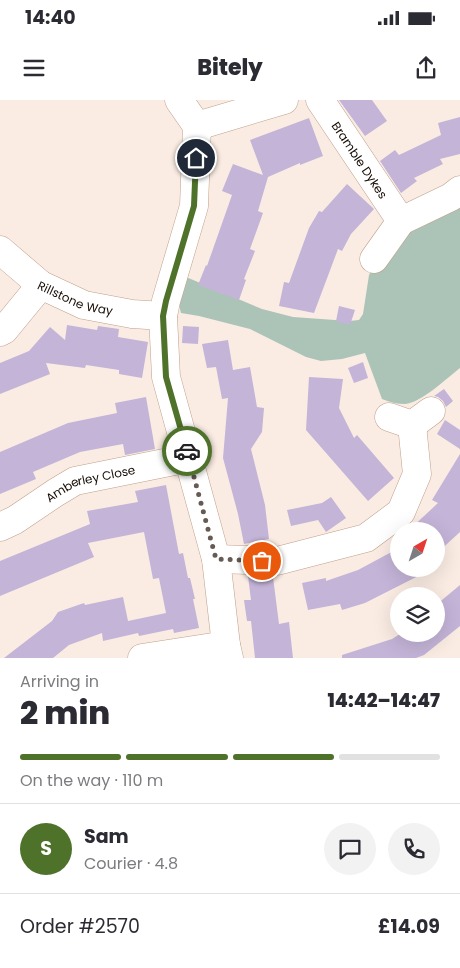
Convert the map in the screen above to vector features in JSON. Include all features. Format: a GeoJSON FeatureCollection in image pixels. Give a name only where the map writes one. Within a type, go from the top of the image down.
{"type":"FeatureCollection","features":[{"type":"Feature","properties":{"kind":"street"},"geometry":{"type":"LineString","coordinates":[[142,658],[227,652],[216,559],[166,377],[163,316],[194,206],[197,126],[179,100]]}},
{"type":"Feature","properties":{"kind":"street"},"geometry":{"type":"LineString","coordinates":[[197,126],[284,100]]}},
{"type":"Feature","properties":{"kind":"street","name":"Bramble Dykes"},"geometry":{"type":"LineString","coordinates":[[320,100],[401,221]]}},
{"type":"Feature","properties":{"kind":"street"},"geometry":{"type":"LineString","coordinates":[[374,259],[401,221],[455,193]]}},
{"type":"Feature","properties":{"kind":"street","name":"Rillstone Way"},"geometry":{"type":"LineString","coordinates":[[0,250],[41,285],[84,305],[132,314],[163,316]]}},
{"type":"Feature","properties":{"kind":"street"},"geometry":{"type":"LineString","coordinates":[[0,332],[4,330],[41,285]]}},
{"type":"Feature","properties":{"kind":"street"},"geometry":{"type":"LineString","coordinates":[[216,559],[277,561],[366,538],[401,512],[417,474],[410,418]]}},
{"type":"Feature","properties":{"kind":"street","name":"Amberley Close"},"geometry":{"type":"LineString","coordinates":[[0,527],[15,520],[76,481],[189,458]]}},
{"type":"Feature","properties":{"kind":"green space"},"geometry":{"type":"Polygon","coordinates":[[[460,199],[460,368],[426,395],[411,403],[399,404],[382,399],[365,353],[342,359],[321,361],[306,357],[250,329],[181,313],[179,305],[186,277],[262,309],[293,317],[359,320],[363,314],[369,275],[377,261],[402,232],[460,199]]]}},
{"type":"Feature","properties":{"kind":"building"},"geometry":{"type":"Polygon","coordinates":[[[339,100],[372,100],[387,121],[365,136],[339,100]]]}},
{"type":"Feature","properties":{"kind":"building"},"geometry":{"type":"Polygon","coordinates":[[[460,117],[460,154],[440,159],[443,164],[414,178],[417,181],[401,193],[380,161],[395,150],[399,155],[441,135],[438,123],[460,117]]]}},
{"type":"Feature","properties":{"kind":"building"},"geometry":{"type":"Polygon","coordinates":[[[309,118],[323,156],[300,165],[300,163],[268,177],[258,211],[263,213],[250,249],[255,251],[244,279],[246,280],[239,300],[198,285],[207,266],[232,195],[222,191],[233,164],[263,175],[250,140],[309,118]]]}},
{"type":"Feature","properties":{"kind":"building"},"geometry":{"type":"Polygon","coordinates":[[[347,184],[374,209],[351,234],[342,251],[338,249],[314,313],[279,306],[284,282],[289,283],[309,228],[319,211],[322,212],[347,184]]]}},
{"type":"Feature","properties":{"kind":"building"},"geometry":{"type":"Polygon","coordinates":[[[339,306],[355,310],[350,325],[336,321],[339,306]]]}},
{"type":"Feature","properties":{"kind":"building"},"geometry":{"type":"Polygon","coordinates":[[[67,325],[97,330],[98,326],[119,329],[118,337],[148,342],[142,378],[119,374],[119,370],[86,365],[85,368],[46,363],[50,374],[0,394],[0,363],[29,351],[50,327],[65,340],[67,325]]]}},
{"type":"Feature","properties":{"kind":"building"},"geometry":{"type":"Polygon","coordinates":[[[183,326],[199,327],[198,344],[182,343],[183,326]]]}},
{"type":"Feature","properties":{"kind":"building"},"geometry":{"type":"Polygon","coordinates":[[[228,340],[233,370],[250,367],[257,407],[264,408],[262,432],[251,449],[265,505],[269,539],[244,544],[223,458],[228,398],[222,399],[216,367],[207,368],[202,344],[228,340]]]}},
{"type":"Feature","properties":{"kind":"building"},"geometry":{"type":"Polygon","coordinates":[[[363,362],[368,378],[354,383],[348,368],[363,362]]]}},
{"type":"Feature","properties":{"kind":"building"},"geometry":{"type":"Polygon","coordinates":[[[309,377],[343,379],[339,408],[354,438],[357,435],[394,478],[368,501],[306,430],[309,377]]]}},
{"type":"Feature","properties":{"kind":"building"},"geometry":{"type":"Polygon","coordinates":[[[444,389],[453,401],[446,407],[443,401],[434,396],[444,389]]]}},
{"type":"Feature","properties":{"kind":"building"},"geometry":{"type":"Polygon","coordinates":[[[146,397],[155,449],[125,455],[123,444],[80,452],[33,472],[36,479],[0,494],[0,452],[68,423],[117,413],[115,403],[146,397]]]}},
{"type":"Feature","properties":{"kind":"building"},"geometry":{"type":"Polygon","coordinates":[[[445,420],[460,430],[460,449],[437,434],[445,420]]]}},
{"type":"Feature","properties":{"kind":"building"},"geometry":{"type":"Polygon","coordinates":[[[460,454],[460,532],[445,546],[445,522],[418,522],[438,503],[432,500],[460,454]]]}},
{"type":"Feature","properties":{"kind":"building"},"geometry":{"type":"Polygon","coordinates":[[[166,485],[179,554],[183,553],[188,578],[190,578],[199,628],[174,633],[173,629],[139,636],[138,633],[103,641],[102,633],[69,645],[53,658],[4,658],[52,621],[58,612],[84,603],[85,605],[123,597],[128,621],[166,613],[159,578],[153,579],[144,532],[88,543],[94,557],[0,596],[0,561],[90,524],[87,511],[138,502],[135,491],[166,485]]]}},
{"type":"Feature","properties":{"kind":"building"},"geometry":{"type":"Polygon","coordinates":[[[331,497],[346,518],[326,532],[318,520],[291,526],[287,510],[322,503],[331,497]]]}},
{"type":"Feature","properties":{"kind":"building"},"geometry":{"type":"Polygon","coordinates":[[[390,553],[390,578],[414,578],[397,587],[390,587],[390,590],[365,603],[342,610],[340,604],[308,610],[302,583],[326,578],[326,581],[358,570],[390,553]]]}},
{"type":"Feature","properties":{"kind":"building"},"geometry":{"type":"Polygon","coordinates":[[[248,576],[273,577],[279,624],[289,622],[293,658],[255,658],[251,621],[247,621],[244,600],[251,600],[248,576]]]}},
{"type":"Feature","properties":{"kind":"building"},"geometry":{"type":"Polygon","coordinates":[[[460,585],[460,626],[445,638],[445,598],[460,585]]]}},
{"type":"Feature","properties":{"kind":"building"},"geometry":{"type":"Polygon","coordinates":[[[390,640],[390,642],[440,642],[424,655],[416,658],[342,658],[342,655],[390,640]]]}},
{"type":"Feature","properties":{"kind":"way so far"},"geometry":{"type":"LineString","coordinates":[[187,451],[216,559],[262,561]]}},
{"type":"Feature","properties":{"kind":"route"},"geometry":{"type":"LineString","coordinates":[[187,451],[166,377],[163,316],[194,206],[196,158]]}}]}
